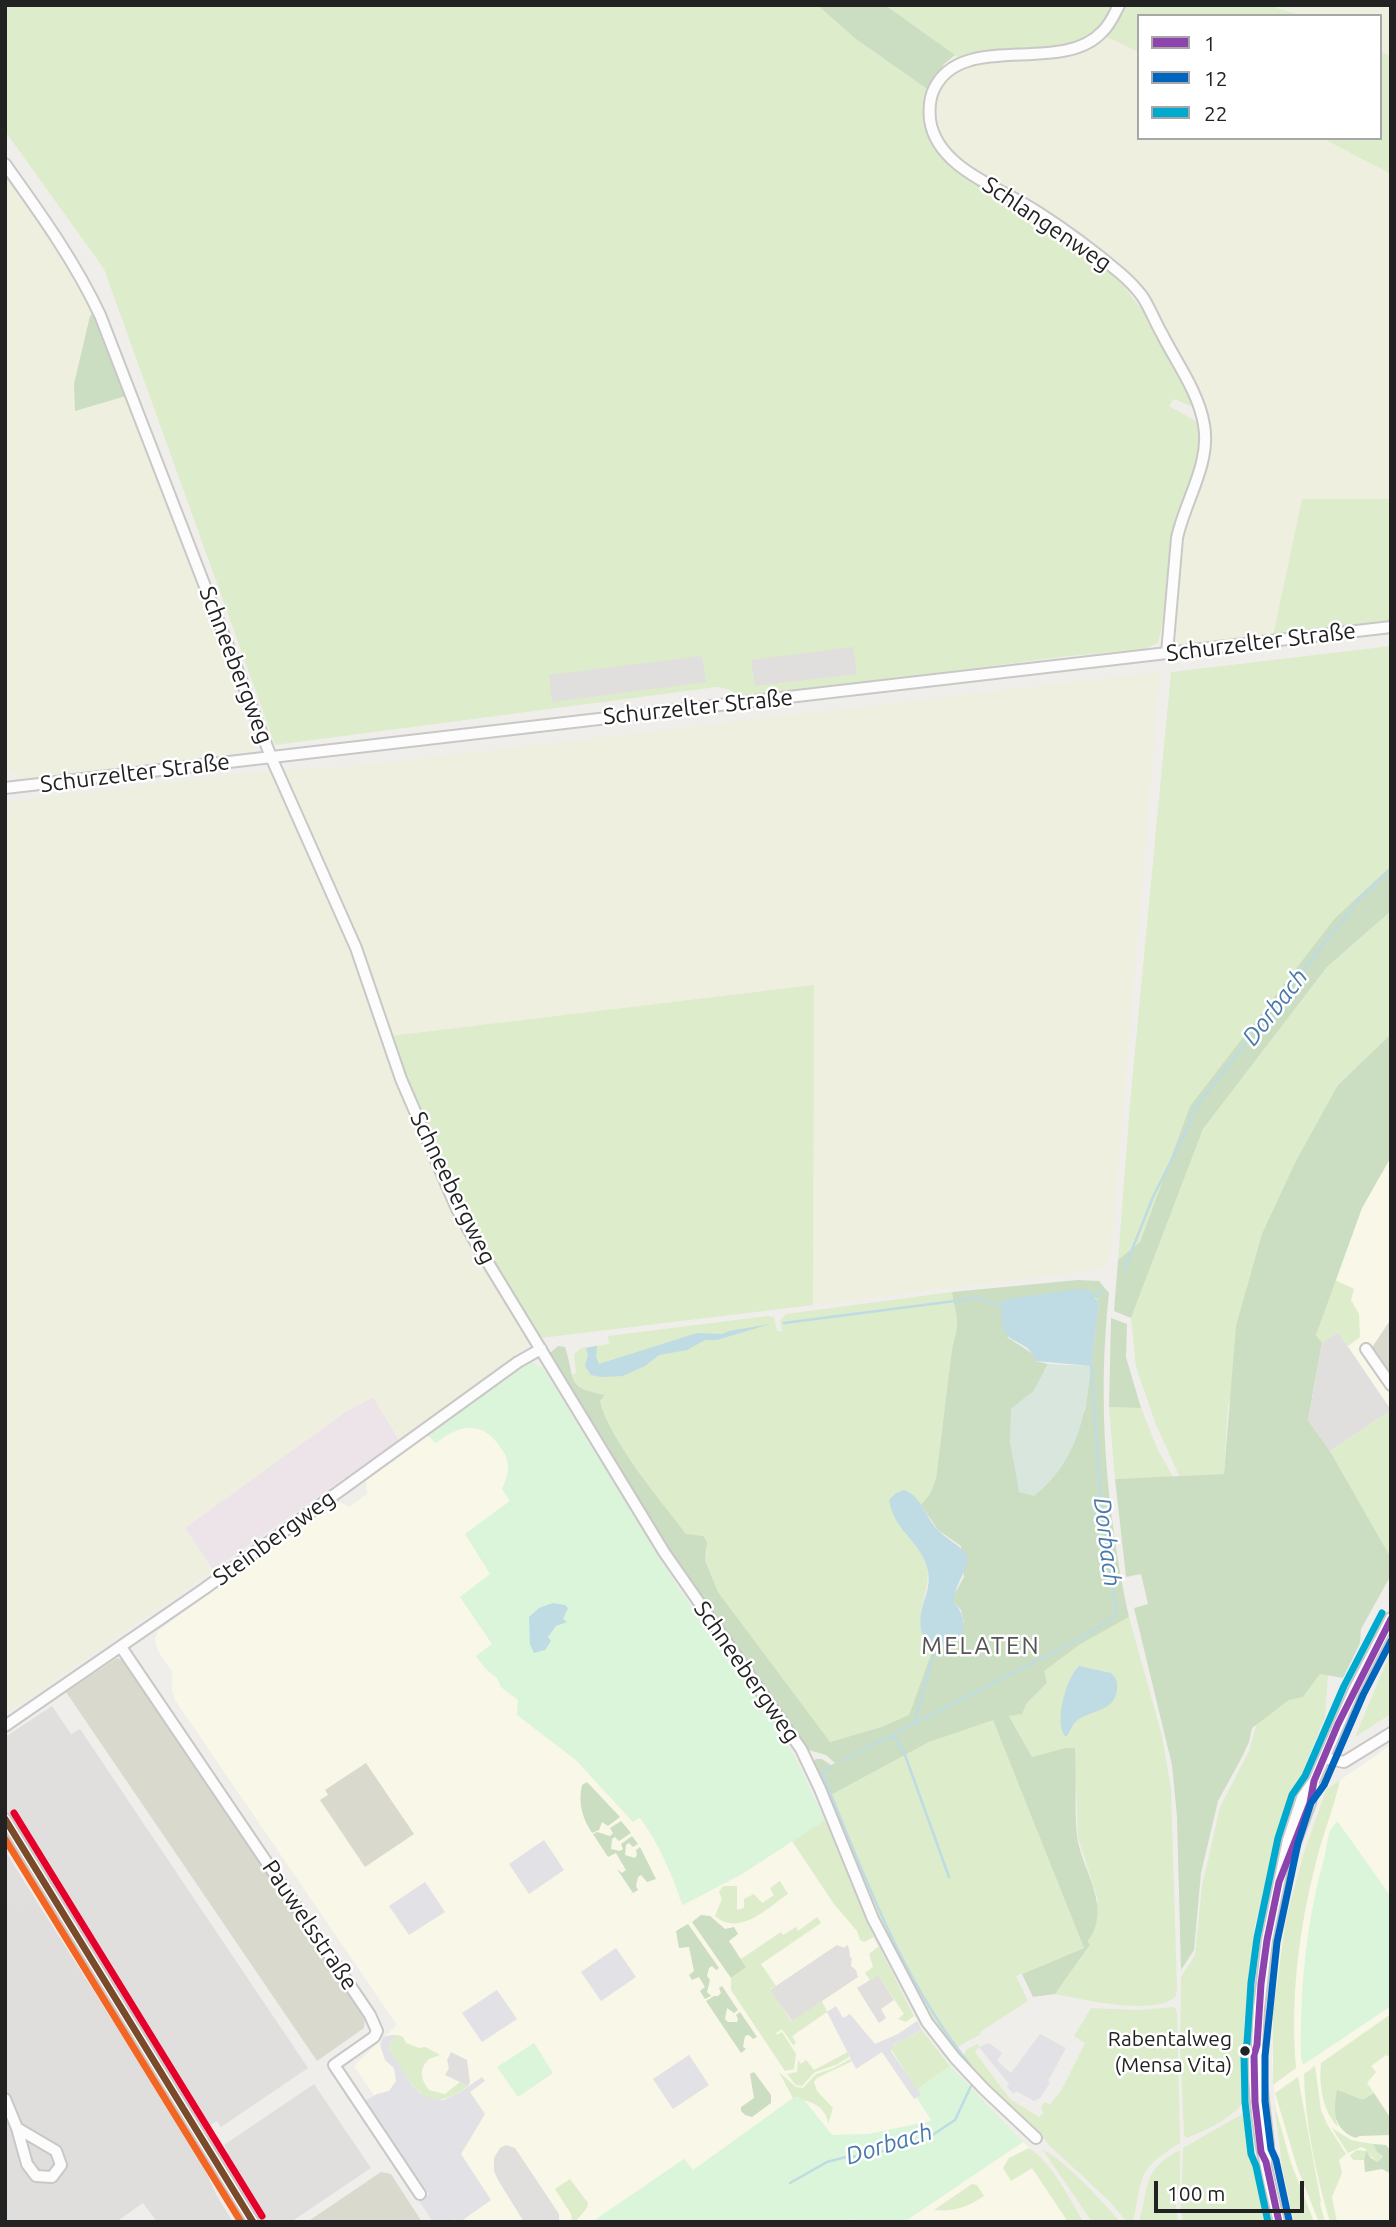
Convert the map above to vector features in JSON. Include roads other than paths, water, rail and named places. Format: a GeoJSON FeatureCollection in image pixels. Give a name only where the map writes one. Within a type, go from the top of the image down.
{"type":"FeatureCollection","features":[{"type":"Feature","properties":{"kind":"street","name":"Schlangenweg"},"geometry":{"type":"LineString","coordinates":[[1119,5],[1104,31],[1085,44],[1055,51],[958,63],[943,74],[933,90],[929,108],[937,144],[948,156],[961,167],[1039,213],[1121,274],[1142,297],[1200,412],[1205,425],[1205,445],[1177,538],[1167,653]]}},
{"type":"Feature","properties":{"kind":"street","name":"Schneebergweg"},"geometry":{"type":"LineString","coordinates":[[5,164],[65,248],[100,315],[271,757],[356,948],[401,1079],[457,1209],[664,1552],[805,1757],[873,1919],[927,2022],[984,2089],[1036,2138]]}},
{"type":"Feature","properties":{"kind":"street","name":"Schurzelter Straße"},"geometry":{"type":"LineString","coordinates":[[5,788],[1391,627]]}},
{"type":"Feature","properties":{"kind":"street","name":"Steinbergweg"},"geometry":{"type":"LineString","coordinates":[[5,1726],[121,1647],[507,1370],[541,1349]]}},
{"type":"Feature","properties":{"kind":"street"},"geometry":{"type":"LineString","coordinates":[[1366,1349],[1391,1385]]}},
{"type":"Feature","properties":{"kind":"street"},"geometry":{"type":"LineString","coordinates":[[1279,2222],[1266,2162],[1261,2152],[1255,2102],[1254,2054],[1264,1962],[1279,1882],[1310,1803],[1314,1781],[1354,1690],[1391,1619]]}},
{"type":"Feature","properties":{"kind":"street","name":"Pauwelsstraße"},"geometry":{"type":"LineString","coordinates":[[121,1647],[370,2015],[377,2031],[374,2037],[334,2065],[420,2194]]}},
{"type":"Feature","properties":{"kind":"street"},"geometry":{"type":"LineString","coordinates":[[1324,1758],[1344,1762],[1391,1733]]}},
{"type":"Feature","properties":{"kind":"street"},"geometry":{"type":"LineString","coordinates":[[5,1819],[253,2222]]}},
{"type":"Feature","properties":{"kind":"street"},"geometry":{"type":"LineString","coordinates":[[5,2099],[18,2128],[27,2164],[36,2176],[52,2177],[61,2165],[56,2151],[18,2128]]}},
{"type":"Feature","properties":{"kind":"water"},"geometry":{"type":"Polygon","coordinates":[[[1078,1289],[1092,1291],[1094,1298],[1099,1301],[1091,1366],[1036,1361],[1031,1352],[1007,1335],[1001,1317],[1002,1300],[1078,1289]]]}},
{"type":"Feature","properties":{"kind":"water"},"geometry":{"type":"Polygon","coordinates":[[[770,1324],[717,1340],[705,1340],[687,1350],[659,1355],[645,1366],[623,1376],[591,1375],[585,1366],[588,1355],[586,1348],[597,1346],[596,1357],[599,1364],[697,1333],[722,1334],[770,1324]]]}},
{"type":"Feature","properties":{"kind":"water"},"geometry":{"type":"Polygon","coordinates":[[[904,1490],[915,1497],[937,1529],[968,1556],[954,1602],[961,1612],[963,1630],[954,1643],[936,1645],[925,1641],[921,1630],[921,1613],[928,1589],[928,1571],[920,1553],[896,1521],[889,1500],[904,1490]]]}},
{"type":"Feature","properties":{"kind":"water"},"geometry":{"type":"Polygon","coordinates":[[[553,1603],[568,1608],[563,1619],[567,1622],[556,1626],[548,1637],[551,1641],[545,1650],[534,1653],[530,1644],[529,1617],[539,1608],[553,1603]]]}},
{"type":"Feature","properties":{"kind":"water"},"geometry":{"type":"Polygon","coordinates":[[[1079,1666],[1111,1673],[1116,1680],[1117,1689],[1108,1706],[1077,1721],[1066,1737],[1062,1731],[1061,1712],[1070,1680],[1079,1666]]]}},
{"type":"Feature","properties":{"kind":"waterway","name":"Dorbach"},"geometry":{"type":"LineString","coordinates":[[1124,1270],[1153,1197],[1190,1123],[1194,1109],[1360,898],[1391,869]]}},
{"type":"Feature","properties":{"kind":"waterway","name":"Dorbach"},"geometry":{"type":"LineString","coordinates":[[1092,1299],[1101,1291]]}},
{"type":"Feature","properties":{"kind":"waterway"},"geometry":{"type":"LineString","coordinates":[[784,1323],[978,1298],[1001,1306]]}},
{"type":"Feature","properties":{"kind":"waterway","name":"Dorbach"},"geometry":{"type":"LineString","coordinates":[[842,1761],[1084,1636],[1114,1617],[1116,1612],[1100,1490],[1091,1363]]}},
{"type":"Feature","properties":{"kind":"waterway"},"geometry":{"type":"LineString","coordinates":[[914,1724],[936,1645]]}},
{"type":"Feature","properties":{"kind":"waterway"},"geometry":{"type":"LineString","coordinates":[[893,1735],[905,1755],[949,1877]]}},
{"type":"Feature","properties":{"kind":"waterway","name":"Dorbach"},"geometry":{"type":"LineString","coordinates":[[830,1768],[822,1773],[886,1925],[924,1998],[971,2066]]}},
{"type":"Feature","properties":{"kind":"waterway","name":"Dorbach"},"geometry":{"type":"LineString","coordinates":[[790,2183],[827,2162],[846,2157],[867,2156],[931,2136],[955,2120],[971,2086]]}},
{"type":"Feature","properties":{"kind":"place","name":"Rabentalweg (Mensa Vita)"},"geometry":{"type":"Point","coordinates":[1245,2051]}},
{"type":"Feature","properties":{"kind":"district","name":"MELATEN"},"geometry":{"type":"Point","coordinates":[981,1646]}}]}
